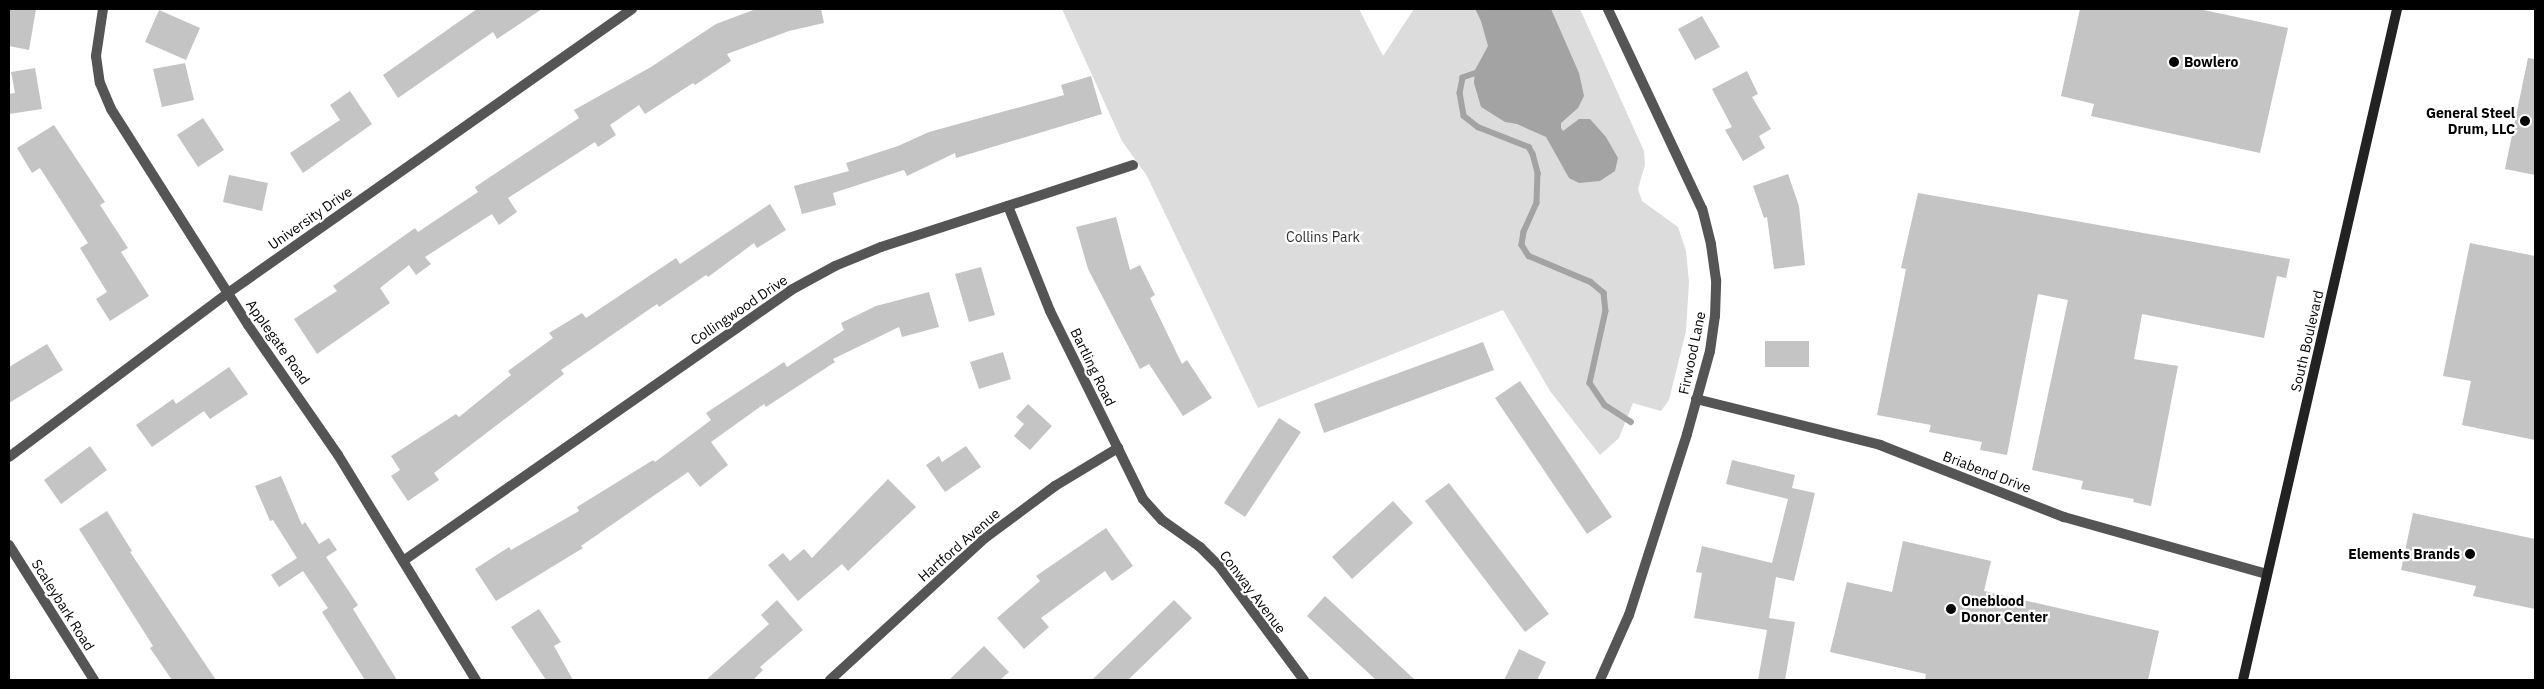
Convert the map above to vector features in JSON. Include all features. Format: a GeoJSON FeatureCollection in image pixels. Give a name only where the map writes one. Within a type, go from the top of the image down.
{"type":"FeatureCollection","features":[{"type":"Feature","properties":{"kind":"main road","name":"South Boulevard"},"geometry":{"type":"LineString","coordinates":[[2243,680],[2396,9]]}},
{"type":"Feature","properties":{"kind":"street","name":"Applegate Road"},"geometry":{"type":"LineString","coordinates":[[103,9],[96,56],[100,83],[110,109],[228,293],[327,440],[476,680]]}},
{"type":"Feature","properties":{"kind":"street","name":"University Drive"},"geometry":{"type":"LineString","coordinates":[[9,456],[228,293],[632,9]]}},
{"type":"Feature","properties":{"kind":"street","name":"Firwood Lane"},"geometry":{"type":"LineString","coordinates":[[1600,680],[1629,615],[1696,399],[1716,316],[1716,280],[1712,244],[1695,192],[1608,9]]}},
{"type":"Feature","properties":{"kind":"street","name":"Collingwood Drive"},"geometry":{"type":"LineString","coordinates":[[403,561],[791,290],[835,266],[881,248],[1133,165]]}},
{"type":"Feature","properties":{"kind":"street","name":"Bartling Road"},"geometry":{"type":"LineString","coordinates":[[1008,206],[1050,311],[1143,499],[1173,528]]}},
{"type":"Feature","properties":{"kind":"street","name":"Briabend Drive"},"geometry":{"type":"LineString","coordinates":[[1696,399],[1880,445],[2064,516],[2268,574]]}},
{"type":"Feature","properties":{"kind":"street","name":"Hartford Avenue"},"geometry":{"type":"LineString","coordinates":[[830,680],[985,538],[1047,492],[1118,448]]}},
{"type":"Feature","properties":{"kind":"street","name":"Conway Avenue"},"geometry":{"type":"LineString","coordinates":[[1173,528],[1220,567],[1304,680]]}},
{"type":"Feature","properties":{"kind":"street","name":"Scaleybark Road"},"geometry":{"type":"LineString","coordinates":[[9,545],[94,680]]}},
{"type":"Feature","properties":{"kind":"green space","name":"Collins Park"},"geometry":{"type":"Polygon","coordinates":[[[1062,9],[1359,9],[1383,56],[1414,9],[1580,9],[1644,151],[1645,165],[1638,189],[1642,201],[1678,227],[1686,251],[1689,282],[1686,331],[1669,400],[1661,411],[1633,403],[1619,438],[1600,455],[1550,391],[1503,310],[1258,408],[1147,176],[1122,141],[1062,9]]]}},
{"type":"Feature","properties":{"kind":"shaded area"},"geometry":{"type":"Polygon","coordinates":[[[1483,9],[1551,9],[1579,73],[1584,96],[1578,108],[1561,123],[1561,128],[1563,131],[1579,119],[1590,119],[1606,137],[1618,158],[1615,171],[1600,181],[1579,183],[1569,178],[1546,137],[1517,124],[1505,122],[1481,107],[1474,83],[1475,70],[1488,46],[1481,21],[1483,9]]]}},
{"type":"Feature","properties":{"kind":"building"},"geometry":{"type":"Polygon","coordinates":[[[9,9],[36,9],[29,50],[9,46],[9,9]]]}},
{"type":"Feature","properties":{"kind":"building"},"geometry":{"type":"Polygon","coordinates":[[[477,9],[542,9],[497,39],[493,32],[398,98],[383,75],[477,9]]]}},
{"type":"Feature","properties":{"kind":"building"},"geometry":{"type":"Polygon","coordinates":[[[756,9],[821,9],[824,23],[789,31],[727,54],[731,61],[695,85],[693,83],[645,114],[639,105],[610,125],[616,135],[598,147],[595,142],[508,198],[517,212],[499,225],[492,214],[425,257],[431,264],[416,275],[409,265],[380,288],[390,303],[317,354],[294,319],[337,291],[333,286],[415,228],[418,232],[478,192],[475,187],[579,118],[574,110],[651,67],[716,24],[756,9]]]}},
{"type":"Feature","properties":{"kind":"building","name":"Bowlero"},"geometry":{"type":"Polygon","coordinates":[[[2080,9],[2199,9],[2288,28],[2260,153],[2091,116],[2094,104],[2061,96],[2080,9]]]}},
{"type":"Feature","properties":{"kind":"building"},"geometry":{"type":"Polygon","coordinates":[[[159,10],[200,28],[186,60],[145,42],[159,10]]]}},
{"type":"Feature","properties":{"kind":"building"},"geometry":{"type":"Polygon","coordinates":[[[1702,16],[1720,47],[1695,60],[1678,29],[1702,16]]]}},
{"type":"Feature","properties":{"kind":"building","name":"General Steel Drum, LLC"},"geometry":{"type":"Polygon","coordinates":[[[2528,58],[2535,59],[2535,175],[2505,169],[2528,58]]]}},
{"type":"Feature","properties":{"kind":"building"},"geometry":{"type":"Polygon","coordinates":[[[185,63],[194,100],[162,107],[153,69],[185,63]]]}},
{"type":"Feature","properties":{"kind":"building"},"geometry":{"type":"Polygon","coordinates":[[[35,68],[42,109],[9,114],[9,94],[15,93],[11,72],[35,68]]]}},
{"type":"Feature","properties":{"kind":"building"},"geometry":{"type":"Polygon","coordinates":[[[1747,71],[1758,94],[1752,97],[1771,129],[1759,136],[1765,148],[1743,161],[1725,130],[1732,127],[1712,89],[1747,71]]]}},
{"type":"Feature","properties":{"kind":"building"},"geometry":{"type":"Polygon","coordinates":[[[1091,76],[1102,114],[956,158],[955,153],[907,176],[904,170],[833,193],[836,205],[802,214],[794,186],[849,171],[846,163],[898,146],[929,132],[1064,95],[1061,85],[1091,76]]]}},
{"type":"Feature","properties":{"kind":"building"},"geometry":{"type":"Polygon","coordinates":[[[350,91],[372,124],[303,173],[290,153],[340,120],[330,105],[350,91]]]}},
{"type":"Feature","properties":{"kind":"building"},"geometry":{"type":"Polygon","coordinates":[[[203,118],[224,150],[198,167],[177,135],[203,118]]]}},
{"type":"Feature","properties":{"kind":"building"},"geometry":{"type":"Polygon","coordinates":[[[54,125],[105,202],[100,205],[128,248],[121,252],[149,296],[110,321],[96,299],[107,292],[80,248],[88,243],[40,168],[32,173],[17,148],[54,125]]]}},
{"type":"Feature","properties":{"kind":"building"},"geometry":{"type":"Polygon","coordinates":[[[1788,174],[1799,206],[1805,265],[1774,269],[1767,217],[1764,218],[1753,186],[1788,174]]]}},
{"type":"Feature","properties":{"kind":"building"},"geometry":{"type":"Polygon","coordinates":[[[229,175],[268,183],[262,211],[223,202],[229,175]]]}},
{"type":"Feature","properties":{"kind":"building"},"geometry":{"type":"Polygon","coordinates":[[[1918,193],[2290,259],[2286,278],[2277,276],[2264,338],[2142,314],[2134,359],[2178,366],[2151,506],[2133,502],[2134,499],[2081,489],[2083,481],[2032,470],[2068,300],[2038,294],[2007,455],[1980,450],[1982,442],[1929,432],[1931,425],[1877,415],[1906,269],[1901,268],[1918,193]]]}},
{"type":"Feature","properties":{"kind":"building"},"geometry":{"type":"Polygon","coordinates":[[[770,204],[786,230],[757,248],[754,243],[708,277],[706,275],[659,307],[657,304],[561,370],[564,374],[434,473],[439,480],[408,501],[391,476],[400,470],[391,456],[456,414],[459,417],[511,375],[508,371],[553,338],[549,333],[582,313],[586,318],[676,258],[680,264],[770,204]]]}},
{"type":"Feature","properties":{"kind":"building"},"geometry":{"type":"Polygon","coordinates":[[[1116,217],[1130,270],[1140,265],[1155,295],[1150,298],[1182,364],[1187,360],[1212,398],[1183,416],[1149,364],[1140,369],[1088,269],[1076,227],[1116,217]]]}},
{"type":"Feature","properties":{"kind":"building"},"geometry":{"type":"Polygon","coordinates":[[[2470,243],[2535,256],[2535,440],[2462,425],[2471,381],[2443,376],[2470,243]]]}},
{"type":"Feature","properties":{"kind":"building"},"geometry":{"type":"Polygon","coordinates":[[[981,267],[995,315],[969,322],[955,274],[981,267]]]}},
{"type":"Feature","properties":{"kind":"building"},"geometry":{"type":"Polygon","coordinates":[[[929,292],[939,327],[902,337],[899,327],[833,359],[835,362],[766,407],[764,404],[711,442],[728,465],[700,487],[688,472],[581,546],[583,548],[496,601],[475,569],[509,547],[511,550],[579,511],[577,507],[653,460],[655,462],[711,420],[706,413],[784,362],[787,367],[844,330],[841,323],[876,306],[929,292]]]}},
{"type":"Feature","properties":{"kind":"building"},"geometry":{"type":"Polygon","coordinates":[[[1765,341],[1809,341],[1809,367],[1765,367],[1765,341]]]}},
{"type":"Feature","properties":{"kind":"building"},"geometry":{"type":"Polygon","coordinates":[[[1483,342],[1494,370],[1324,433],[1314,404],[1483,342]]]}},
{"type":"Feature","properties":{"kind":"building"},"geometry":{"type":"Polygon","coordinates":[[[47,344],[63,370],[9,403],[9,367],[47,344]]]}},
{"type":"Feature","properties":{"kind":"building"},"geometry":{"type":"Polygon","coordinates":[[[1003,352],[1011,379],[979,389],[970,362],[1003,352]]]}},
{"type":"Feature","properties":{"kind":"building"},"geometry":{"type":"Polygon","coordinates":[[[229,367],[248,394],[210,419],[204,411],[152,447],[136,425],[173,399],[176,404],[229,367]]]}},
{"type":"Feature","properties":{"kind":"building"},"geometry":{"type":"Polygon","coordinates":[[[1520,381],[1612,517],[1587,534],[1495,398],[1520,381]]]}},
{"type":"Feature","properties":{"kind":"building"},"geometry":{"type":"Polygon","coordinates":[[[1028,404],[1052,426],[1030,450],[1014,436],[1024,424],[1016,417],[1028,404]]]}},
{"type":"Feature","properties":{"kind":"building"},"geometry":{"type":"Polygon","coordinates":[[[1279,418],[1301,432],[1245,517],[1224,503],[1279,418]]]}},
{"type":"Feature","properties":{"kind":"building"},"geometry":{"type":"Polygon","coordinates":[[[90,446],[107,470],[61,504],[44,480],[90,446]]]}},
{"type":"Feature","properties":{"kind":"building"},"geometry":{"type":"Polygon","coordinates":[[[966,446],[981,467],[945,492],[926,465],[939,456],[942,462],[966,446]]]}},
{"type":"Feature","properties":{"kind":"building"},"geometry":{"type":"Polygon","coordinates":[[[1732,460],[1795,475],[1792,488],[1815,493],[1794,581],[1776,577],[1769,618],[1795,622],[1785,680],[1758,680],[1767,630],[1694,618],[1702,573],[1696,572],[1702,546],[1772,563],[1788,499],[1726,484],[1732,460]]]}},
{"type":"Feature","properties":{"kind":"building"},"geometry":{"type":"Polygon","coordinates":[[[281,476],[302,525],[305,522],[319,544],[329,538],[337,550],[326,557],[358,605],[353,609],[397,680],[365,680],[322,612],[328,608],[303,571],[279,587],[271,575],[297,558],[273,520],[270,521],[255,486],[281,476]]]}},
{"type":"Feature","properties":{"kind":"building"},"geometry":{"type":"Polygon","coordinates":[[[888,479],[916,507],[848,571],[842,564],[798,601],[768,565],[783,553],[790,561],[804,549],[812,558],[888,479]]]}},
{"type":"Feature","properties":{"kind":"building"},"geometry":{"type":"Polygon","coordinates":[[[1449,483],[1549,614],[1525,632],[1425,501],[1449,483]]]}},
{"type":"Feature","properties":{"kind":"building"},"geometry":{"type":"Polygon","coordinates":[[[1393,501],[1413,523],[1352,579],[1332,557],[1393,501]]]}},
{"type":"Feature","properties":{"kind":"building"},"geometry":{"type":"Polygon","coordinates":[[[107,511],[132,551],[130,552],[216,680],[172,680],[150,648],[153,646],[79,529],[107,511]]]}},
{"type":"Feature","properties":{"kind":"building","name":"Elements Brands"},"geometry":{"type":"Polygon","coordinates":[[[2413,513],[2535,539],[2535,609],[2473,596],[2476,586],[2401,570],[2413,513]]]}},
{"type":"Feature","properties":{"kind":"building"},"geometry":{"type":"Polygon","coordinates":[[[1106,528],[1133,566],[1112,581],[1105,571],[1041,618],[1049,627],[1024,649],[997,618],[1040,581],[1036,576],[1106,528]]]}},
{"type":"Feature","properties":{"kind":"building","name":"Oneblood Donor Center"},"geometry":{"type":"Polygon","coordinates":[[[1903,541],[1991,561],[1984,591],[2159,631],[2148,680],[1925,680],[1926,674],[1830,652],[1847,582],[1892,592],[1903,541]]]}},
{"type":"Feature","properties":{"kind":"building"},"geometry":{"type":"Polygon","coordinates":[[[1325,596],[1415,680],[1376,680],[1307,616],[1325,596]]]}},
{"type":"Feature","properties":{"kind":"building"},"geometry":{"type":"Polygon","coordinates":[[[777,600],[803,630],[760,667],[763,670],[753,680],[706,680],[769,624],[761,615],[777,600]]]}},
{"type":"Feature","properties":{"kind":"building"},"geometry":{"type":"Polygon","coordinates":[[[1174,600],[1192,618],[1128,680],[1092,680],[1174,600]]]}},
{"type":"Feature","properties":{"kind":"building"},"geometry":{"type":"Polygon","coordinates":[[[539,609],[561,642],[554,646],[573,680],[546,680],[511,627],[539,609]]]}},
{"type":"Feature","properties":{"kind":"building"},"geometry":{"type":"Polygon","coordinates":[[[984,646],[1009,672],[1000,680],[949,680],[984,646]]]}},
{"type":"Feature","properties":{"kind":"building"},"geometry":{"type":"Polygon","coordinates":[[[1519,649],[1546,662],[1537,680],[1504,680],[1519,649]]]}},
{"type":"Feature","properties":{"kind":"waterway"},"geometry":{"type":"LineString","coordinates":[[1479,9],[1485,22]]}},
{"type":"Feature","properties":{"kind":"waterway"},"geometry":{"type":"LineString","coordinates":[[1480,72],[1463,78],[1460,93],[1464,116],[1478,127],[1529,147],[1533,154],[1538,173],[1537,203],[1524,232],[1522,245],[1529,256],[1591,282],[1604,293],[1606,311],[1590,383],[1605,405],[1631,422]]}},
{"type":"Feature","properties":{"kind":"place","name":"Bowlero"},"geometry":{"type":"Point","coordinates":[2174,62]}},
{"type":"Feature","properties":{"kind":"place","name":"General Steel Drum, LLC"},"geometry":{"type":"Point","coordinates":[2525,121]}},
{"type":"Feature","properties":{"kind":"place","name":"Elements Brands"},"geometry":{"type":"Point","coordinates":[2470,554]}},
{"type":"Feature","properties":{"kind":"place","name":"Oneblood Donor Center"},"geometry":{"type":"Point","coordinates":[1951,609]}}]}
